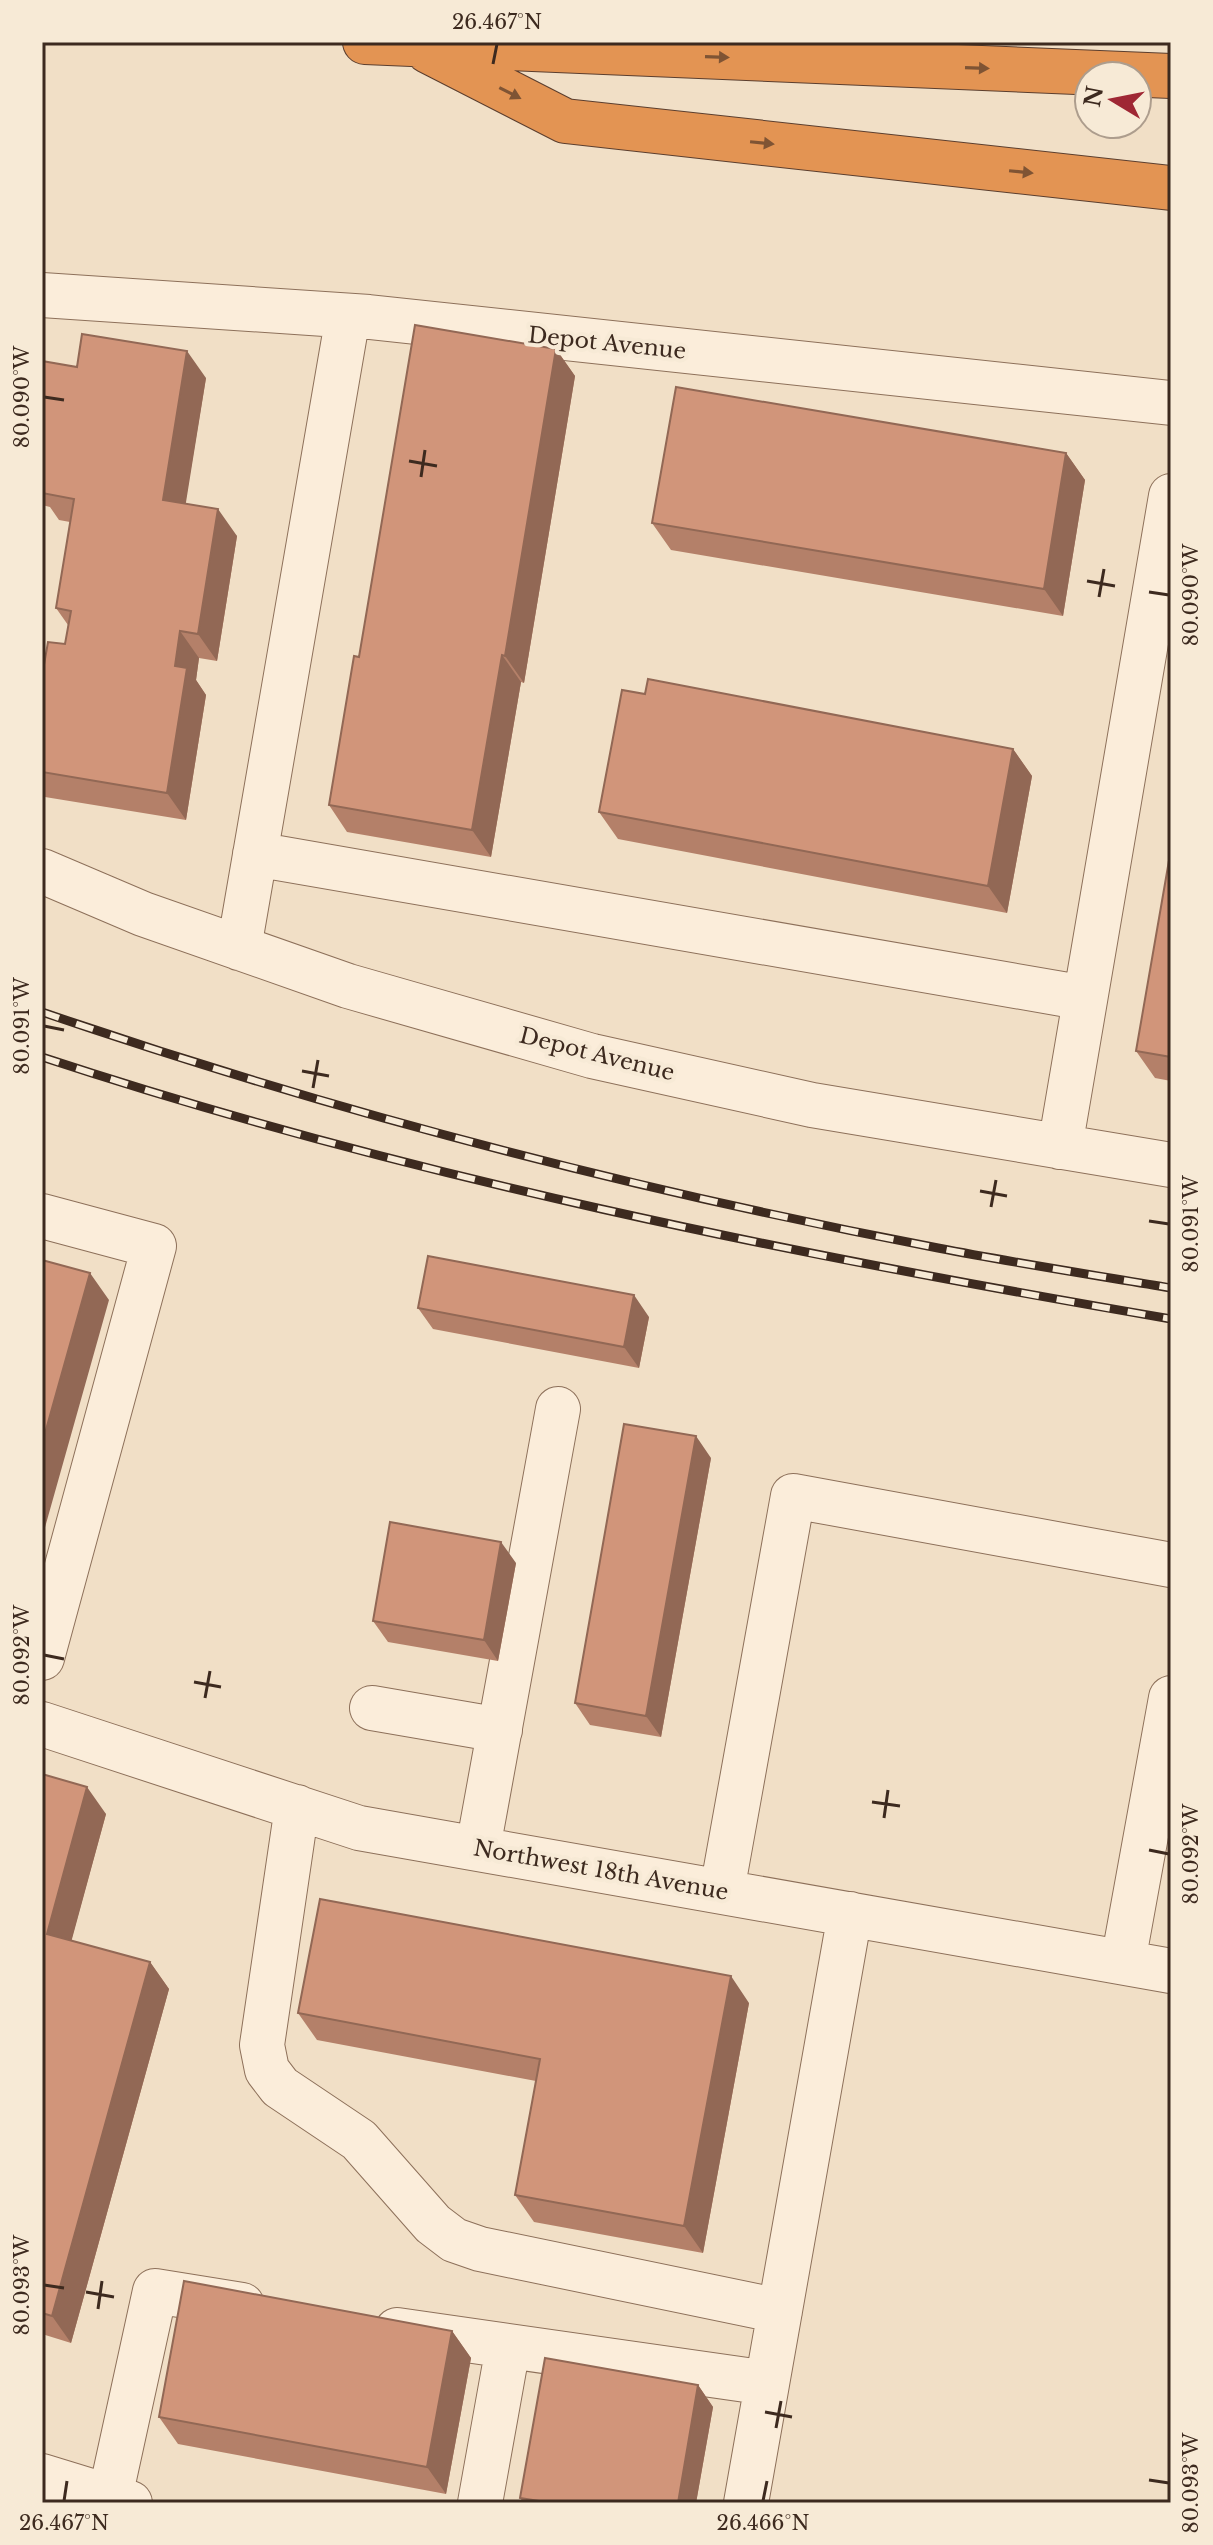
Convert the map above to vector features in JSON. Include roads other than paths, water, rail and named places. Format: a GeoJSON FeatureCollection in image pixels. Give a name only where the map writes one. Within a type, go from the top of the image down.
{"type":"FeatureCollection","features":[{"type":"Feature","properties":{"kind":"highway"},"geometry":{"type":"LineString","coordinates":[[365,42],[1171,76]]}},
{"type":"Feature","properties":{"kind":"highway"},"geometry":{"type":"LineString","coordinates":[[416,45],[565,121],[1171,188]]}},
{"type":"Feature","properties":{"kind":"street","name":"Depot Avenue"},"geometry":{"type":"LineString","coordinates":[[42,295],[348,316],[1171,403]]}},
{"type":"Feature","properties":{"kind":"street"},"geometry":{"type":"LineString","coordinates":[[239,948],[348,316]]}},
{"type":"Feature","properties":{"kind":"street"},"geometry":{"type":"LineString","coordinates":[[1060,1147],[1171,496]]}},
{"type":"Feature","properties":{"kind":"street"},"geometry":{"type":"LineString","coordinates":[[255,854],[1085,998]]}},
{"type":"Feature","properties":{"kind":"street","name":"Depot Avenue"},"geometry":{"type":"LineString","coordinates":[[42,871],[143,914],[348,986],[592,1056],[812,1105],[1171,1165]]}},
{"type":"Feature","properties":{"kind":"street"},"geometry":{"type":"LineString","coordinates":[[42,1216],[154,1246],[42,1658]]}},
{"type":"Feature","properties":{"kind":"street"},"geometry":{"type":"LineString","coordinates":[[478,1848],[558,1409]]}},
{"type":"Feature","properties":{"kind":"street"},"geometry":{"type":"LineString","coordinates":[[722,1891],[793,1496],[1171,1565]]}},
{"type":"Feature","properties":{"kind":"street"},"geometry":{"type":"LineString","coordinates":[[1123,1962],[1171,1698]]}},
{"type":"Feature","properties":{"kind":"street"},"geometry":{"type":"LineString","coordinates":[[372,1708],[500,1730]]}},
{"type":"Feature","properties":{"kind":"street","name":"Northwest 18th Avenue"},"geometry":{"type":"LineString","coordinates":[[42,1724],[359,1828],[1171,1971]]}},
{"type":"Feature","properties":{"kind":"street"},"geometry":{"type":"LineString","coordinates":[[297,1807],[262,2045],[267,2070],[280,2087],[359,2140],[433,2224],[454,2240],[480,2249],[780,2311]]}},
{"type":"Feature","properties":{"kind":"street"},"geometry":{"type":"LineString","coordinates":[[746,2503],[850,1914]]}},
{"type":"Feature","properties":{"kind":"street"},"geometry":{"type":"LineString","coordinates":[[42,2476],[120,2500],[155,2291],[278,2311]]}},
{"type":"Feature","properties":{"kind":"street"},"geometry":{"type":"LineString","coordinates":[[355,2323],[767,2383]]}},
{"type":"Feature","properties":{"kind":"street"},"geometry":{"type":"LineString","coordinates":[[480,2503],[508,2347]]}},
{"type":"Feature","properties":{"kind":"railway"},"geometry":{"type":"LineString","coordinates":[[42,1012],[263,1083],[598,1174],[938,1248],[1171,1288]]}},
{"type":"Feature","properties":{"kind":"railway"},"geometry":{"type":"LineString","coordinates":[[42,1057],[320,1140],[602,1209],[886,1268],[1171,1319]]}}]}
